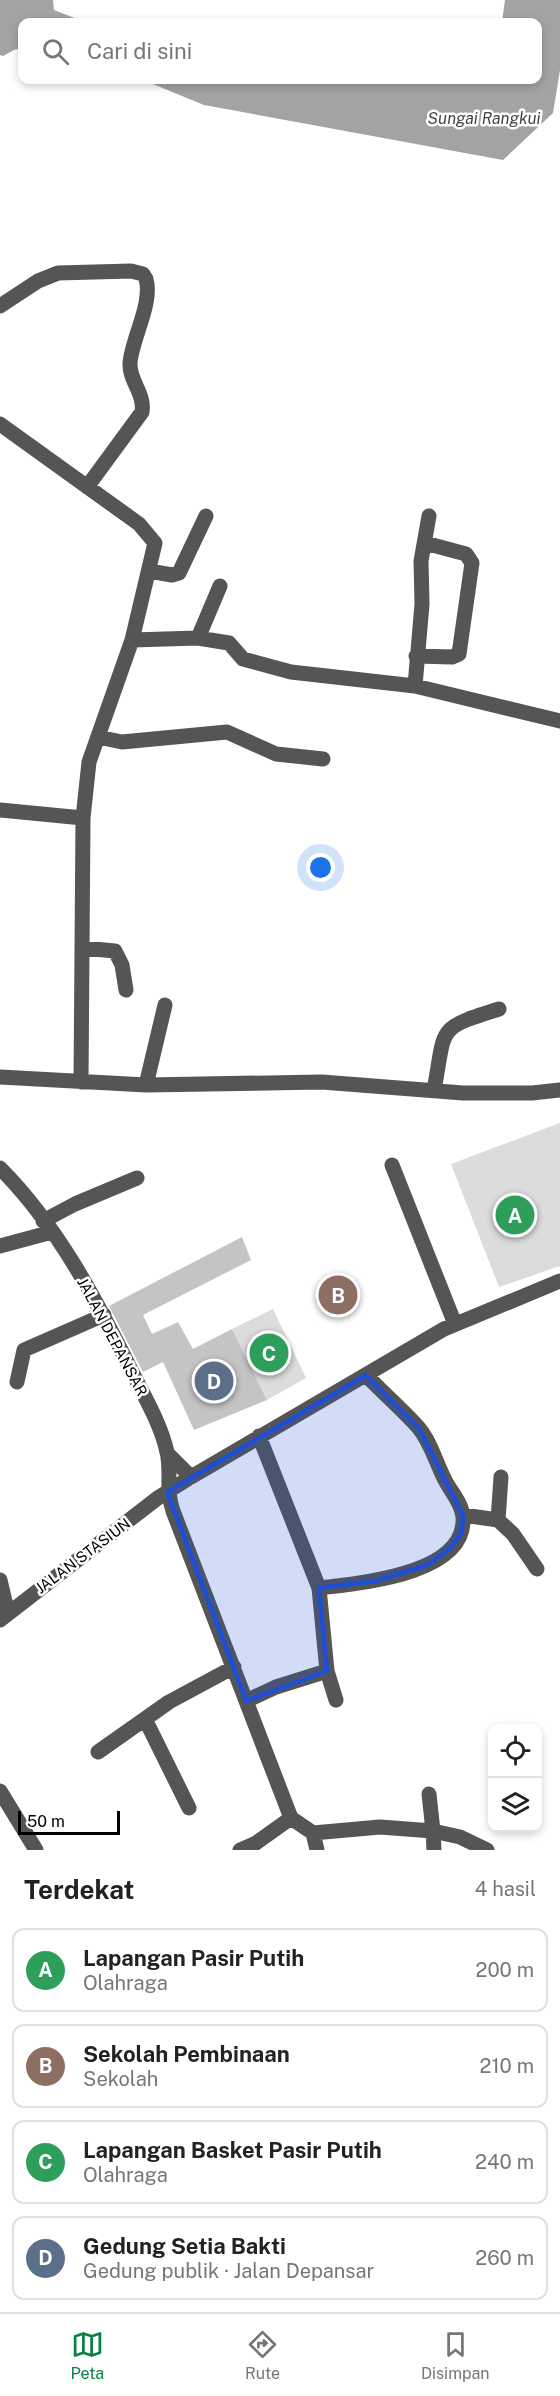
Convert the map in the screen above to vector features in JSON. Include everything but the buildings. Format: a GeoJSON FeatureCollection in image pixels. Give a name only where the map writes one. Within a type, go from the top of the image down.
{"type":"FeatureCollection","features":[{"type":"Feature","properties":{"kind":"street"},"geometry":{"type":"LineString","coordinates":[[0,306],[38,281],[58,273],[132,271],[143,274],[146,279],[142,316],[130,362],[130,372],[142,398],[142,412],[87,487]]}},
{"type":"Feature","properties":{"kind":"street"},"geometry":{"type":"LineString","coordinates":[[0,424],[153,537],[155,543],[132,640],[89,762],[83,818],[81,1082]]}},
{"type":"Feature","properties":{"kind":"street"},"geometry":{"type":"LineString","coordinates":[[149,571],[172,575],[179,573],[206,516]]}},
{"type":"Feature","properties":{"kind":"street"},"geometry":{"type":"LineString","coordinates":[[415,686],[422,603],[421,561],[429,516]]}},
{"type":"Feature","properties":{"kind":"street"},"geometry":{"type":"LineString","coordinates":[[416,656],[452,657],[459,654],[472,562],[466,554],[425,543]]}},
{"type":"Feature","properties":{"kind":"street"},"geometry":{"type":"LineString","coordinates":[[198,638],[219,586]]}},
{"type":"Feature","properties":{"kind":"street"},"geometry":{"type":"LineString","coordinates":[[132,640],[198,638],[232,644],[239,657],[291,672],[415,686],[560,721]]}},
{"type":"Feature","properties":{"kind":"street"},"geometry":{"type":"LineString","coordinates":[[98,737],[122,742],[227,732],[276,754],[323,759]]}},
{"type":"Feature","properties":{"kind":"street"},"geometry":{"type":"LineString","coordinates":[[0,810],[83,818]]}},
{"type":"Feature","properties":{"kind":"street"},"geometry":{"type":"LineString","coordinates":[[83,948],[115,951],[123,965],[126,990]]}},
{"type":"Feature","properties":{"kind":"street"},"geometry":{"type":"LineString","coordinates":[[146,1085],[165,1005]]}},
{"type":"Feature","properties":{"kind":"street"},"geometry":{"type":"LineString","coordinates":[[434,1090],[441,1048],[449,1028],[456,1023],[499,1009]]}},
{"type":"Feature","properties":{"kind":"street"},"geometry":{"type":"LineString","coordinates":[[0,1077],[146,1085],[322,1082],[509,1093],[560,1089]]}},
{"type":"Feature","properties":{"kind":"street"},"geometry":{"type":"LineString","coordinates":[[392,1165],[455,1324]]}},
{"type":"Feature","properties":{"kind":"street","name":"JALAN DEPANSAR"},"geometry":{"type":"LineString","coordinates":[[0,1168],[14,1182],[47,1226],[104,1315],[145,1397],[167,1453],[166,1492]]}},
{"type":"Feature","properties":{"kind":"street"},"geometry":{"type":"LineString","coordinates":[[0,1246],[47,1226],[137,1178]]}},
{"type":"Feature","properties":{"kind":"street","name":"JALAN STASIUN"},"geometry":{"type":"LineString","coordinates":[[4,1617],[166,1492],[455,1324],[560,1281]]}},
{"type":"Feature","properties":{"kind":"street"},"geometry":{"type":"LineString","coordinates":[[17,1382],[24,1350],[104,1315]]}},
{"type":"Feature","properties":{"kind":"street"},"geometry":{"type":"LineString","coordinates":[[319,1588],[376,1581],[428,1565],[451,1548],[462,1532],[463,1515],[459,1502],[449,1488],[419,1428],[366,1375]]}},
{"type":"Feature","properties":{"kind":"street"},"geometry":{"type":"LineString","coordinates":[[259,1436],[319,1588],[327,1671],[336,1700]]}},
{"type":"Feature","properties":{"kind":"street"},"geometry":{"type":"LineString","coordinates":[[167,1453],[191,1477]]}},
{"type":"Feature","properties":{"kind":"street"},"geometry":{"type":"LineString","coordinates":[[498,1520],[501,1477]]}},
{"type":"Feature","properties":{"kind":"street"},"geometry":{"type":"LineString","coordinates":[[166,1492],[218,1633],[234,1667],[270,1769],[291,1818],[313,1833],[318,1850]]}},
{"type":"Feature","properties":{"kind":"street"},"geometry":{"type":"LineString","coordinates":[[463,1515],[498,1520],[513,1534],[537,1569]]}},
{"type":"Feature","properties":{"kind":"street"},"geometry":{"type":"LineString","coordinates":[[0,1580],[4,1617]]}},
{"type":"Feature","properties":{"kind":"street"},"geometry":{"type":"LineString","coordinates":[[98,1752],[178,1696],[234,1667]]}},
{"type":"Feature","properties":{"kind":"street"},"geometry":{"type":"LineString","coordinates":[[246,1701],[276,1687],[327,1671]]}},
{"type":"Feature","properties":{"kind":"street"},"geometry":{"type":"LineString","coordinates":[[145,1719],[189,1808]]}},
{"type":"Feature","properties":{"kind":"street"},"geometry":{"type":"LineString","coordinates":[[0,1791],[36,1850]]}},
{"type":"Feature","properties":{"kind":"street"},"geometry":{"type":"LineString","coordinates":[[429,1794],[434,1850]]}},
{"type":"Feature","properties":{"kind":"street"},"geometry":{"type":"LineString","coordinates":[[240,1850],[256,1843],[291,1818]]}},
{"type":"Feature","properties":{"kind":"street"},"geometry":{"type":"LineString","coordinates":[[313,1833],[380,1827],[433,1831],[460,1836],[487,1850]]}},
{"type":"Feature","properties":{"kind":"highlighted area"},"geometry":{"type":"Polygon","coordinates":[[[366,1375],[419,1428],[463,1515],[462,1532],[451,1548],[428,1565],[376,1581],[319,1588],[327,1671],[246,1701],[167,1492],[366,1375]]]}},
{"type":"Feature","properties":{"kind":"shaded area"},"geometry":{"type":"Polygon","coordinates":[[[560,1123],[560,1266],[499,1287],[451,1164],[560,1123]]]}},
{"type":"Feature","properties":{"kind":"shaded area"},"geometry":{"type":"Polygon","coordinates":[[[273,1309],[306,1378],[267,1400],[232,1329],[273,1309]]]}},
{"type":"Feature","properties":{"kind":"water"},"geometry":{"type":"Polygon","coordinates":[[[0,0],[53,0],[54,10],[75,18],[18,18],[18,49],[3,56],[0,55],[0,0]]]}},
{"type":"Feature","properties":{"kind":"water","name":"Sungai Rangkui"},"geometry":{"type":"Polygon","coordinates":[[[505,0],[560,0],[560,70],[553,113],[503,160],[204,105],[153,84],[542,84],[542,18],[503,18],[505,0]]]}},
{"type":"Feature","properties":{"kind":"place","name":"Lapangan Pasir Putih"},"geometry":{"type":"Point","coordinates":[515,1215]}},
{"type":"Feature","properties":{"kind":"place","name":"Sekolah Pembinaan"},"geometry":{"type":"Point","coordinates":[338,1295]}},
{"type":"Feature","properties":{"kind":"place","name":"Lapangan Basket Pasir Putih"},"geometry":{"type":"Point","coordinates":[269,1353]}},
{"type":"Feature","properties":{"kind":"place","name":"Gedung Setia Bakti"},"geometry":{"type":"Point","coordinates":[214,1381]}}]}
